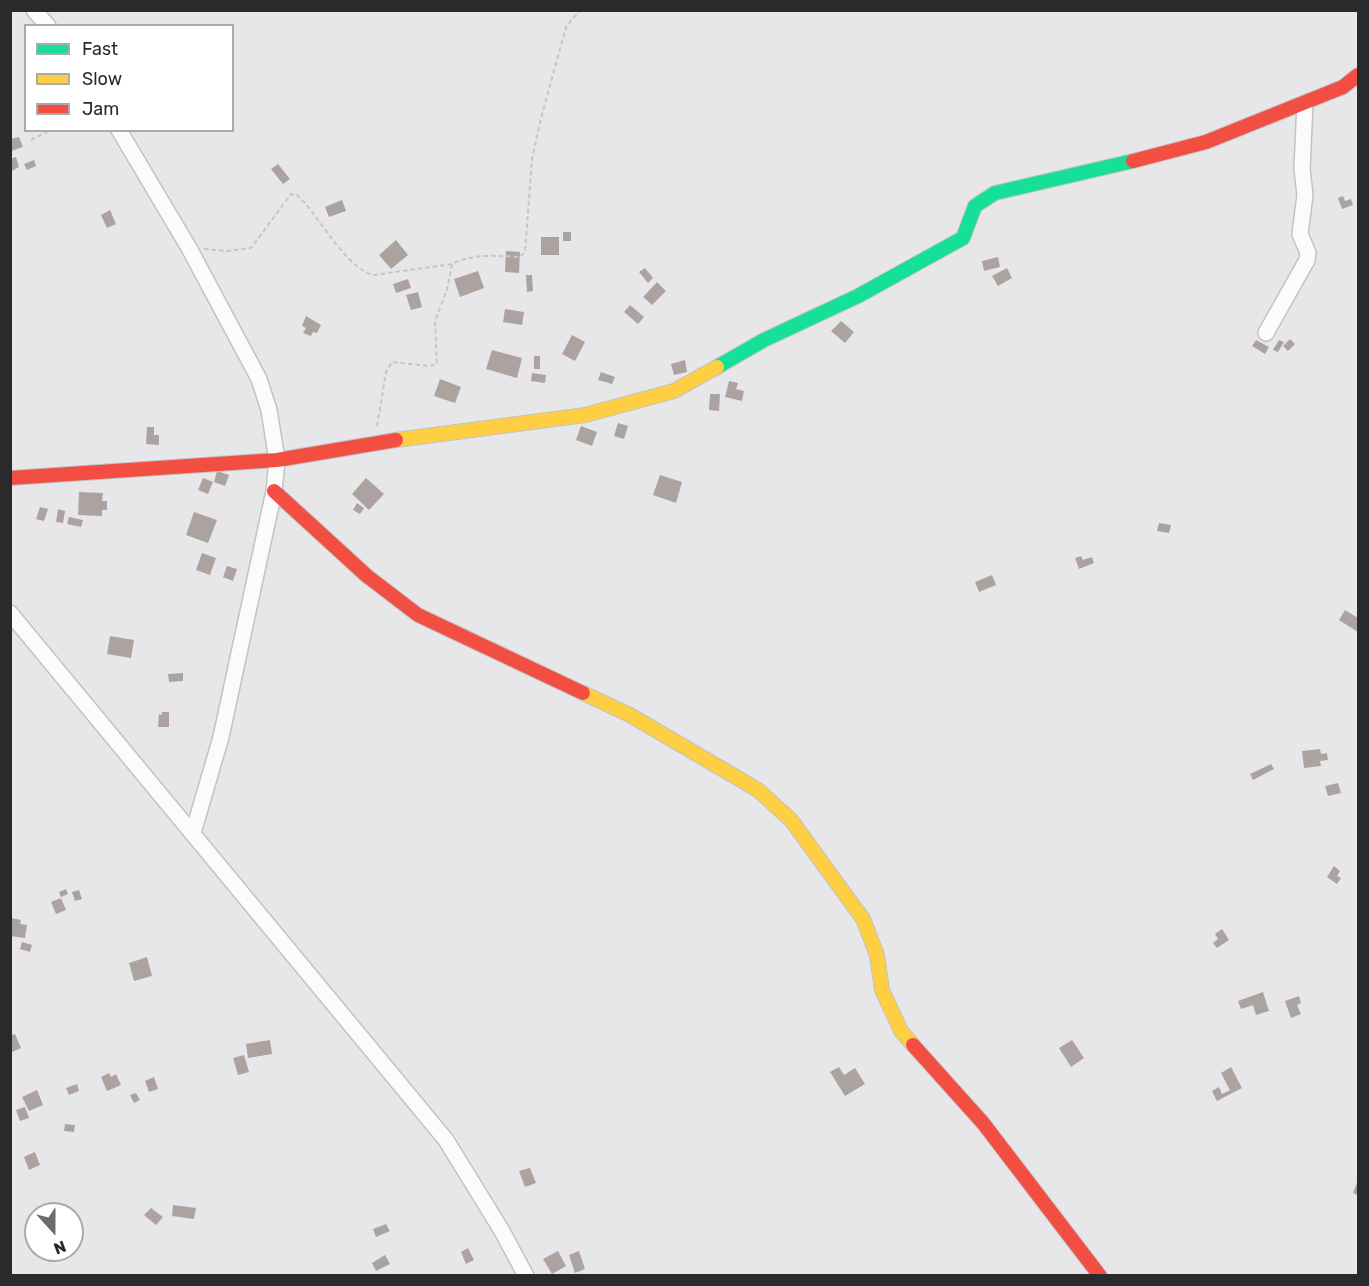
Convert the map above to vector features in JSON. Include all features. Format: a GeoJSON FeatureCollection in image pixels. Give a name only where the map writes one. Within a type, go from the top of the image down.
{"type":"FeatureCollection","features":[{"type":"Feature","properties":{"kind":"street"},"geometry":{"type":"LineString","coordinates":[[34,10],[46,24]]}},
{"type":"Feature","properties":{"kind":"street"},"geometry":{"type":"LineString","coordinates":[[10,478],[277,460],[373,443],[585,415],[674,391],[764,340],[858,296],[963,238],[975,206],[995,193],[1065,178],[1206,141],[1343,87],[1359,75]]}},
{"type":"Feature","properties":{"kind":"street"},"geometry":{"type":"LineString","coordinates":[[1266,333],[1307,260],[1308,253],[1300,234],[1305,195],[1302,169],[1305,103]]}},
{"type":"Feature","properties":{"kind":"street"},"geometry":{"type":"LineString","coordinates":[[120,132],[189,248],[259,379],[269,410],[277,460],[274,491],[221,737],[193,833]]}},
{"type":"Feature","properties":{"kind":"street"},"geometry":{"type":"LineString","coordinates":[[274,491],[367,576],[418,615],[630,715],[758,790],[791,820],[863,919],[877,955],[882,990],[901,1030],[983,1123],[1100,1275]]}},
{"type":"Feature","properties":{"kind":"street"},"geometry":{"type":"LineString","coordinates":[[10,613],[446,1140],[526,1275]]}},
{"type":"Feature","properties":{"kind":"path"},"geometry":{"type":"LineString","coordinates":[[189,248],[227,251],[251,248],[291,194],[297,195],[305,202],[351,263],[363,274],[374,275],[452,264],[461,259],[490,255],[520,257],[525,252],[532,159],[541,118],[566,27],[580,10]]}},
{"type":"Feature","properties":{"kind":"path"},"geometry":{"type":"LineString","coordinates":[[31,140],[46,132]]}},
{"type":"Feature","properties":{"kind":"path"},"geometry":{"type":"LineString","coordinates":[[373,443],[386,372],[392,362],[430,366],[438,362],[435,321],[447,290],[452,264]]}},
{"type":"Feature","properties":{"kind":"building"},"geometry":{"type":"Polygon","coordinates":[[[19,137],[23,147],[11,151],[11,139],[19,137]]]}},
{"type":"Feature","properties":{"kind":"building"},"geometry":{"type":"Polygon","coordinates":[[[16,157],[19,167],[10,172],[10,159],[16,157]]]}},
{"type":"Feature","properties":{"kind":"building"},"geometry":{"type":"Polygon","coordinates":[[[34,160],[36,166],[27,170],[24,164],[34,160]]]}},
{"type":"Feature","properties":{"kind":"building"},"geometry":{"type":"Polygon","coordinates":[[[278,164],[290,179],[283,184],[271,169],[278,164]]]}},
{"type":"Feature","properties":{"kind":"building"},"geometry":{"type":"Polygon","coordinates":[[[1343,196],[1345,201],[1351,199],[1353,205],[1342,209],[1338,198],[1343,196]]]}},
{"type":"Feature","properties":{"kind":"building"},"geometry":{"type":"Polygon","coordinates":[[[342,200],[346,211],[329,217],[325,207],[342,200]]]}},
{"type":"Feature","properties":{"kind":"building"},"geometry":{"type":"Polygon","coordinates":[[[110,210],[116,224],[107,228],[101,215],[110,210]]]}},
{"type":"Feature","properties":{"kind":"building"},"geometry":{"type":"Polygon","coordinates":[[[563,232],[571,232],[571,241],[563,241],[563,232]]]}},
{"type":"Feature","properties":{"kind":"building"},"geometry":{"type":"Polygon","coordinates":[[[541,237],[559,237],[559,255],[541,255],[541,237]]]}},
{"type":"Feature","properties":{"kind":"building"},"geometry":{"type":"Polygon","coordinates":[[[396,240],[408,255],[391,269],[379,255],[396,240]]]}},
{"type":"Feature","properties":{"kind":"building"},"geometry":{"type":"Polygon","coordinates":[[[506,251],[520,252],[519,273],[505,272],[506,251]]]}},
{"type":"Feature","properties":{"kind":"building"},"geometry":{"type":"Polygon","coordinates":[[[998,257],[1000,267],[984,271],[982,261],[998,257]]]}},
{"type":"Feature","properties":{"kind":"building"},"geometry":{"type":"Polygon","coordinates":[[[645,268],[653,278],[648,283],[639,272],[645,268]]]}},
{"type":"Feature","properties":{"kind":"building"},"geometry":{"type":"Polygon","coordinates":[[[1007,268],[1012,278],[998,286],[992,276],[1007,268]]]}},
{"type":"Feature","properties":{"kind":"building"},"geometry":{"type":"Polygon","coordinates":[[[478,271],[484,288],[460,297],[454,279],[478,271]]]}},
{"type":"Feature","properties":{"kind":"building"},"geometry":{"type":"Polygon","coordinates":[[[526,275],[532,275],[533,291],[527,292],[526,275]]]}},
{"type":"Feature","properties":{"kind":"building"},"geometry":{"type":"Polygon","coordinates":[[[408,279],[411,288],[396,293],[393,284],[408,279]]]}},
{"type":"Feature","properties":{"kind":"building"},"geometry":{"type":"Polygon","coordinates":[[[657,282],[666,291],[652,305],[643,297],[657,282]]]}},
{"type":"Feature","properties":{"kind":"building"},"geometry":{"type":"Polygon","coordinates":[[[418,292],[422,307],[411,310],[406,295],[418,292]]]}},
{"type":"Feature","properties":{"kind":"building"},"geometry":{"type":"Polygon","coordinates":[[[630,305],[644,317],[638,324],[624,312],[630,305]]]}},
{"type":"Feature","properties":{"kind":"building"},"geometry":{"type":"Polygon","coordinates":[[[505,309],[524,312],[522,325],[503,322],[505,309]]]}},
{"type":"Feature","properties":{"kind":"building"},"geometry":{"type":"Polygon","coordinates":[[[306,316],[321,325],[317,333],[313,332],[311,336],[303,333],[306,328],[302,326],[306,316]]]}},
{"type":"Feature","properties":{"kind":"building"},"geometry":{"type":"Polygon","coordinates":[[[841,321],[854,332],[845,343],[831,331],[841,321]]]}},
{"type":"Feature","properties":{"kind":"building"},"geometry":{"type":"Polygon","coordinates":[[[572,335],[585,342],[575,361],[562,354],[572,335]]]}},
{"type":"Feature","properties":{"kind":"building"},"geometry":{"type":"Polygon","coordinates":[[[1290,339],[1295,344],[1288,351],[1283,346],[1290,339]]]}},
{"type":"Feature","properties":{"kind":"building"},"geometry":{"type":"Polygon","coordinates":[[[1256,340],[1269,347],[1265,354],[1252,346],[1256,340]]]}},
{"type":"Feature","properties":{"kind":"building"},"geometry":{"type":"Polygon","coordinates":[[[1279,340],[1284,342],[1278,352],[1273,350],[1279,340]]]}},
{"type":"Feature","properties":{"kind":"building"},"geometry":{"type":"Polygon","coordinates":[[[492,350],[522,358],[517,378],[486,369],[492,350]]]}},
{"type":"Feature","properties":{"kind":"building"},"geometry":{"type":"Polygon","coordinates":[[[534,356],[540,356],[540,369],[534,369],[534,356]]]}},
{"type":"Feature","properties":{"kind":"building"},"geometry":{"type":"Polygon","coordinates":[[[685,360],[687,372],[674,375],[671,364],[685,360]]]}},
{"type":"Feature","properties":{"kind":"building"},"geometry":{"type":"Polygon","coordinates":[[[601,372],[615,377],[612,384],[598,380],[601,372]]]}},
{"type":"Feature","properties":{"kind":"building"},"geometry":{"type":"Polygon","coordinates":[[[532,373],[546,375],[545,383],[531,381],[532,373]]]}},
{"type":"Feature","properties":{"kind":"building"},"geometry":{"type":"Polygon","coordinates":[[[440,379],[461,387],[455,403],[434,396],[440,379]]]}},
{"type":"Feature","properties":{"kind":"building"},"geometry":{"type":"Polygon","coordinates":[[[729,381],[738,383],[736,389],[744,391],[742,401],[725,397],[729,381]]]}},
{"type":"Feature","properties":{"kind":"building"},"geometry":{"type":"Polygon","coordinates":[[[710,394],[720,394],[719,411],[709,410],[710,394]]]}},
{"type":"Feature","properties":{"kind":"building"},"geometry":{"type":"Polygon","coordinates":[[[618,423],[628,426],[624,439],[614,436],[618,423]]]}},
{"type":"Feature","properties":{"kind":"building"},"geometry":{"type":"Polygon","coordinates":[[[581,426],[597,432],[592,446],[576,440],[581,426]]]}},
{"type":"Feature","properties":{"kind":"building"},"geometry":{"type":"Polygon","coordinates":[[[147,427],[154,427],[154,435],[159,435],[159,445],[146,444],[147,427]]]}},
{"type":"Feature","properties":{"kind":"building"},"geometry":{"type":"Polygon","coordinates":[[[217,471],[229,475],[225,486],[214,482],[217,471]]]}},
{"type":"Feature","properties":{"kind":"building"},"geometry":{"type":"Polygon","coordinates":[[[660,475],[682,482],[676,503],[653,495],[660,475]]]}},
{"type":"Feature","properties":{"kind":"building"},"geometry":{"type":"Polygon","coordinates":[[[203,478],[213,482],[208,494],[198,490],[203,478]]]}},
{"type":"Feature","properties":{"kind":"building"},"geometry":{"type":"Polygon","coordinates":[[[366,478],[384,494],[369,510],[352,494],[366,478]]]}},
{"type":"Feature","properties":{"kind":"building"},"geometry":{"type":"Polygon","coordinates":[[[79,492],[103,493],[102,501],[107,501],[107,510],[102,510],[102,516],[78,515],[79,492]]]}},
{"type":"Feature","properties":{"kind":"building"},"geometry":{"type":"Polygon","coordinates":[[[357,503],[364,508],[360,514],[353,510],[357,503]]]}},
{"type":"Feature","properties":{"kind":"building"},"geometry":{"type":"Polygon","coordinates":[[[40,507],[48,509],[44,521],[36,519],[40,507]]]}},
{"type":"Feature","properties":{"kind":"building"},"geometry":{"type":"Polygon","coordinates":[[[58,509],[65,511],[63,523],[56,522],[58,509]]]}},
{"type":"Feature","properties":{"kind":"building"},"geometry":{"type":"Polygon","coordinates":[[[194,512],[217,520],[208,543],[186,535],[194,512]]]}},
{"type":"Feature","properties":{"kind":"building"},"geometry":{"type":"Polygon","coordinates":[[[69,517],[83,520],[81,527],[67,524],[69,517]]]}},
{"type":"Feature","properties":{"kind":"building"},"geometry":{"type":"Polygon","coordinates":[[[1159,523],[1171,525],[1169,533],[1157,531],[1159,523]]]}},
{"type":"Feature","properties":{"kind":"building"},"geometry":{"type":"Polygon","coordinates":[[[202,553],[216,558],[210,575],[196,570],[202,553]]]}},
{"type":"Feature","properties":{"kind":"building"},"geometry":{"type":"Polygon","coordinates":[[[1081,556],[1083,560],[1092,557],[1094,563],[1079,569],[1075,558],[1081,556]]]}},
{"type":"Feature","properties":{"kind":"building"},"geometry":{"type":"Polygon","coordinates":[[[227,566],[237,569],[233,581],[223,577],[227,566]]]}},
{"type":"Feature","properties":{"kind":"building"},"geometry":{"type":"Polygon","coordinates":[[[992,575],[996,585],[979,592],[975,582],[992,575]]]}},
{"type":"Feature","properties":{"kind":"building"},"geometry":{"type":"Polygon","coordinates":[[[1345,610],[1358,618],[1358,632],[1339,620],[1345,610]]]}},
{"type":"Feature","properties":{"kind":"building"},"geometry":{"type":"Polygon","coordinates":[[[110,636],[134,640],[131,658],[107,654],[110,636]]]}},
{"type":"Feature","properties":{"kind":"building"},"geometry":{"type":"Polygon","coordinates":[[[183,673],[183,681],[169,682],[168,674],[183,673]]]}},
{"type":"Feature","properties":{"kind":"building"},"geometry":{"type":"Polygon","coordinates":[[[162,712],[169,712],[169,727],[158,727],[159,714],[162,715],[162,712]]]}},
{"type":"Feature","properties":{"kind":"building"},"geometry":{"type":"Polygon","coordinates":[[[1320,749],[1321,754],[1327,753],[1328,760],[1320,761],[1321,766],[1304,768],[1302,751],[1320,749]]]}},
{"type":"Feature","properties":{"kind":"building"},"geometry":{"type":"Polygon","coordinates":[[[1271,764],[1274,769],[1253,780],[1250,774],[1271,764]]]}},
{"type":"Feature","properties":{"kind":"building"},"geometry":{"type":"Polygon","coordinates":[[[1338,783],[1341,793],[1328,796],[1325,786],[1338,783]]]}},
{"type":"Feature","properties":{"kind":"building"},"geometry":{"type":"Polygon","coordinates":[[[1334,866],[1340,871],[1337,876],[1341,878],[1337,884],[1327,877],[1334,866]]]}},
{"type":"Feature","properties":{"kind":"building"},"geometry":{"type":"Polygon","coordinates":[[[66,889],[68,894],[61,897],[59,892],[66,889]]]}},
{"type":"Feature","properties":{"kind":"building"},"geometry":{"type":"Polygon","coordinates":[[[79,890],[82,899],[75,901],[72,892],[79,890]]]}},
{"type":"Feature","properties":{"kind":"building"},"geometry":{"type":"Polygon","coordinates":[[[61,898],[66,910],[56,914],[51,902],[61,898]]]}},
{"type":"Feature","properties":{"kind":"building"},"geometry":{"type":"Polygon","coordinates":[[[11,918],[21,920],[20,924],[27,925],[25,938],[10,936],[11,918]]]}},
{"type":"Feature","properties":{"kind":"building"},"geometry":{"type":"Polygon","coordinates":[[[1222,929],[1229,940],[1217,948],[1213,943],[1218,939],[1215,934],[1222,929]]]}},
{"type":"Feature","properties":{"kind":"building"},"geometry":{"type":"Polygon","coordinates":[[[22,942],[32,945],[30,952],[20,949],[22,942]]]}},
{"type":"Feature","properties":{"kind":"building"},"geometry":{"type":"Polygon","coordinates":[[[147,957],[152,976],[134,981],[129,963],[147,957]]]}},
{"type":"Feature","properties":{"kind":"building"},"geometry":{"type":"Polygon","coordinates":[[[1263,992],[1269,1011],[1256,1015],[1253,1005],[1241,1009],[1238,1001],[1263,992]]]}},
{"type":"Feature","properties":{"kind":"building"},"geometry":{"type":"Polygon","coordinates":[[[1299,996],[1301,1003],[1297,1005],[1301,1014],[1291,1018],[1285,1001],[1299,996]]]}},
{"type":"Feature","properties":{"kind":"building"},"geometry":{"type":"Polygon","coordinates":[[[15,1034],[21,1048],[10,1053],[10,1036],[15,1034]]]}},
{"type":"Feature","properties":{"kind":"building"},"geometry":{"type":"Polygon","coordinates":[[[270,1040],[272,1054],[248,1058],[246,1044],[270,1040]]]}},
{"type":"Feature","properties":{"kind":"building"},"geometry":{"type":"Polygon","coordinates":[[[1072,1040],[1084,1058],[1071,1067],[1059,1048],[1072,1040]]]}},
{"type":"Feature","properties":{"kind":"building"},"geometry":{"type":"Polygon","coordinates":[[[244,1055],[249,1072],[238,1075],[233,1058],[244,1055]]]}},
{"type":"Feature","properties":{"kind":"building"},"geometry":{"type":"Polygon","coordinates":[[[839,1067],[844,1075],[855,1068],[865,1084],[845,1096],[830,1072],[839,1067]]]}},
{"type":"Feature","properties":{"kind":"building"},"geometry":{"type":"Polygon","coordinates":[[[1231,1067],[1242,1088],[1217,1101],[1212,1091],[1219,1087],[1222,1094],[1230,1090],[1221,1073],[1231,1067]]]}},
{"type":"Feature","properties":{"kind":"building"},"geometry":{"type":"Polygon","coordinates":[[[109,1073],[111,1077],[116,1074],[121,1085],[107,1091],[101,1077],[109,1073]]]}},
{"type":"Feature","properties":{"kind":"building"},"geometry":{"type":"Polygon","coordinates":[[[154,1077],[158,1089],[149,1092],[145,1081],[154,1077]]]}},
{"type":"Feature","properties":{"kind":"building"},"geometry":{"type":"Polygon","coordinates":[[[77,1084],[79,1091],[69,1095],[66,1088],[77,1084]]]}},
{"type":"Feature","properties":{"kind":"building"},"geometry":{"type":"Polygon","coordinates":[[[37,1090],[43,1105],[29,1111],[22,1097],[37,1090]]]}},
{"type":"Feature","properties":{"kind":"building"},"geometry":{"type":"Polygon","coordinates":[[[136,1093],[140,1100],[134,1103],[130,1095],[136,1093]]]}},
{"type":"Feature","properties":{"kind":"building"},"geometry":{"type":"Polygon","coordinates":[[[25,1107],[29,1118],[20,1121],[16,1110],[25,1107]]]}},
{"type":"Feature","properties":{"kind":"building"},"geometry":{"type":"Polygon","coordinates":[[[65,1124],[75,1125],[74,1132],[64,1131],[65,1124]]]}},
{"type":"Feature","properties":{"kind":"building"},"geometry":{"type":"Polygon","coordinates":[[[35,1152],[40,1165],[29,1170],[24,1157],[35,1152]]]}},
{"type":"Feature","properties":{"kind":"building"},"geometry":{"type":"Polygon","coordinates":[[[530,1168],[536,1183],[525,1187],[519,1171],[530,1168]]]}},
{"type":"Feature","properties":{"kind":"building"},"geometry":{"type":"Polygon","coordinates":[[[1358,1180],[1358,1195],[1353,1193],[1358,1180]]]}},
{"type":"Feature","properties":{"kind":"building"},"geometry":{"type":"Polygon","coordinates":[[[173,1205],[196,1208],[194,1219],[172,1216],[173,1205]]]}},
{"type":"Feature","properties":{"kind":"building"},"geometry":{"type":"Polygon","coordinates":[[[151,1208],[163,1217],[156,1225],[144,1215],[151,1208]]]}},
{"type":"Feature","properties":{"kind":"building"},"geometry":{"type":"Polygon","coordinates":[[[386,1224],[390,1231],[376,1237],[373,1229],[386,1224]]]}},
{"type":"Feature","properties":{"kind":"building"},"geometry":{"type":"Polygon","coordinates":[[[468,1248],[474,1260],[466,1264],[461,1252],[468,1248]]]}},
{"type":"Feature","properties":{"kind":"building"},"geometry":{"type":"Polygon","coordinates":[[[558,1251],[566,1266],[552,1274],[543,1259],[558,1251]]]}},
{"type":"Feature","properties":{"kind":"building"},"geometry":{"type":"Polygon","coordinates":[[[579,1251],[585,1269],[575,1273],[569,1255],[579,1251]]]}},
{"type":"Feature","properties":{"kind":"building"},"geometry":{"type":"Polygon","coordinates":[[[385,1255],[390,1264],[376,1271],[372,1263],[385,1255]]]}},
{"type":"Feature","properties":{"kind":"traffic: fast"},"geometry":{"type":"LineString","coordinates":[[717,367],[764,340],[858,296],[963,238],[975,206],[995,193],[1133,161]]}},
{"type":"Feature","properties":{"kind":"traffic: slow"},"geometry":{"type":"LineString","coordinates":[[396,440],[585,415],[674,391],[717,367]]}},
{"type":"Feature","properties":{"kind":"traffic: slow"},"geometry":{"type":"LineString","coordinates":[[583,693],[630,715],[758,790],[791,820],[863,919],[877,955],[882,990],[901,1031],[913,1045]]}},
{"type":"Feature","properties":{"kind":"traffic: jam"},"geometry":{"type":"LineString","coordinates":[[1133,161],[1206,142],[1343,87],[1358,75]]}},
{"type":"Feature","properties":{"kind":"traffic: jam"},"geometry":{"type":"LineString","coordinates":[[10,478],[277,460],[396,440]]}},
{"type":"Feature","properties":{"kind":"traffic: jam"},"geometry":{"type":"LineString","coordinates":[[274,491],[367,576],[418,615],[583,693]]}},
{"type":"Feature","properties":{"kind":"traffic: jam"},"geometry":{"type":"LineString","coordinates":[[913,1045],[983,1123],[1100,1276]]}}]}
